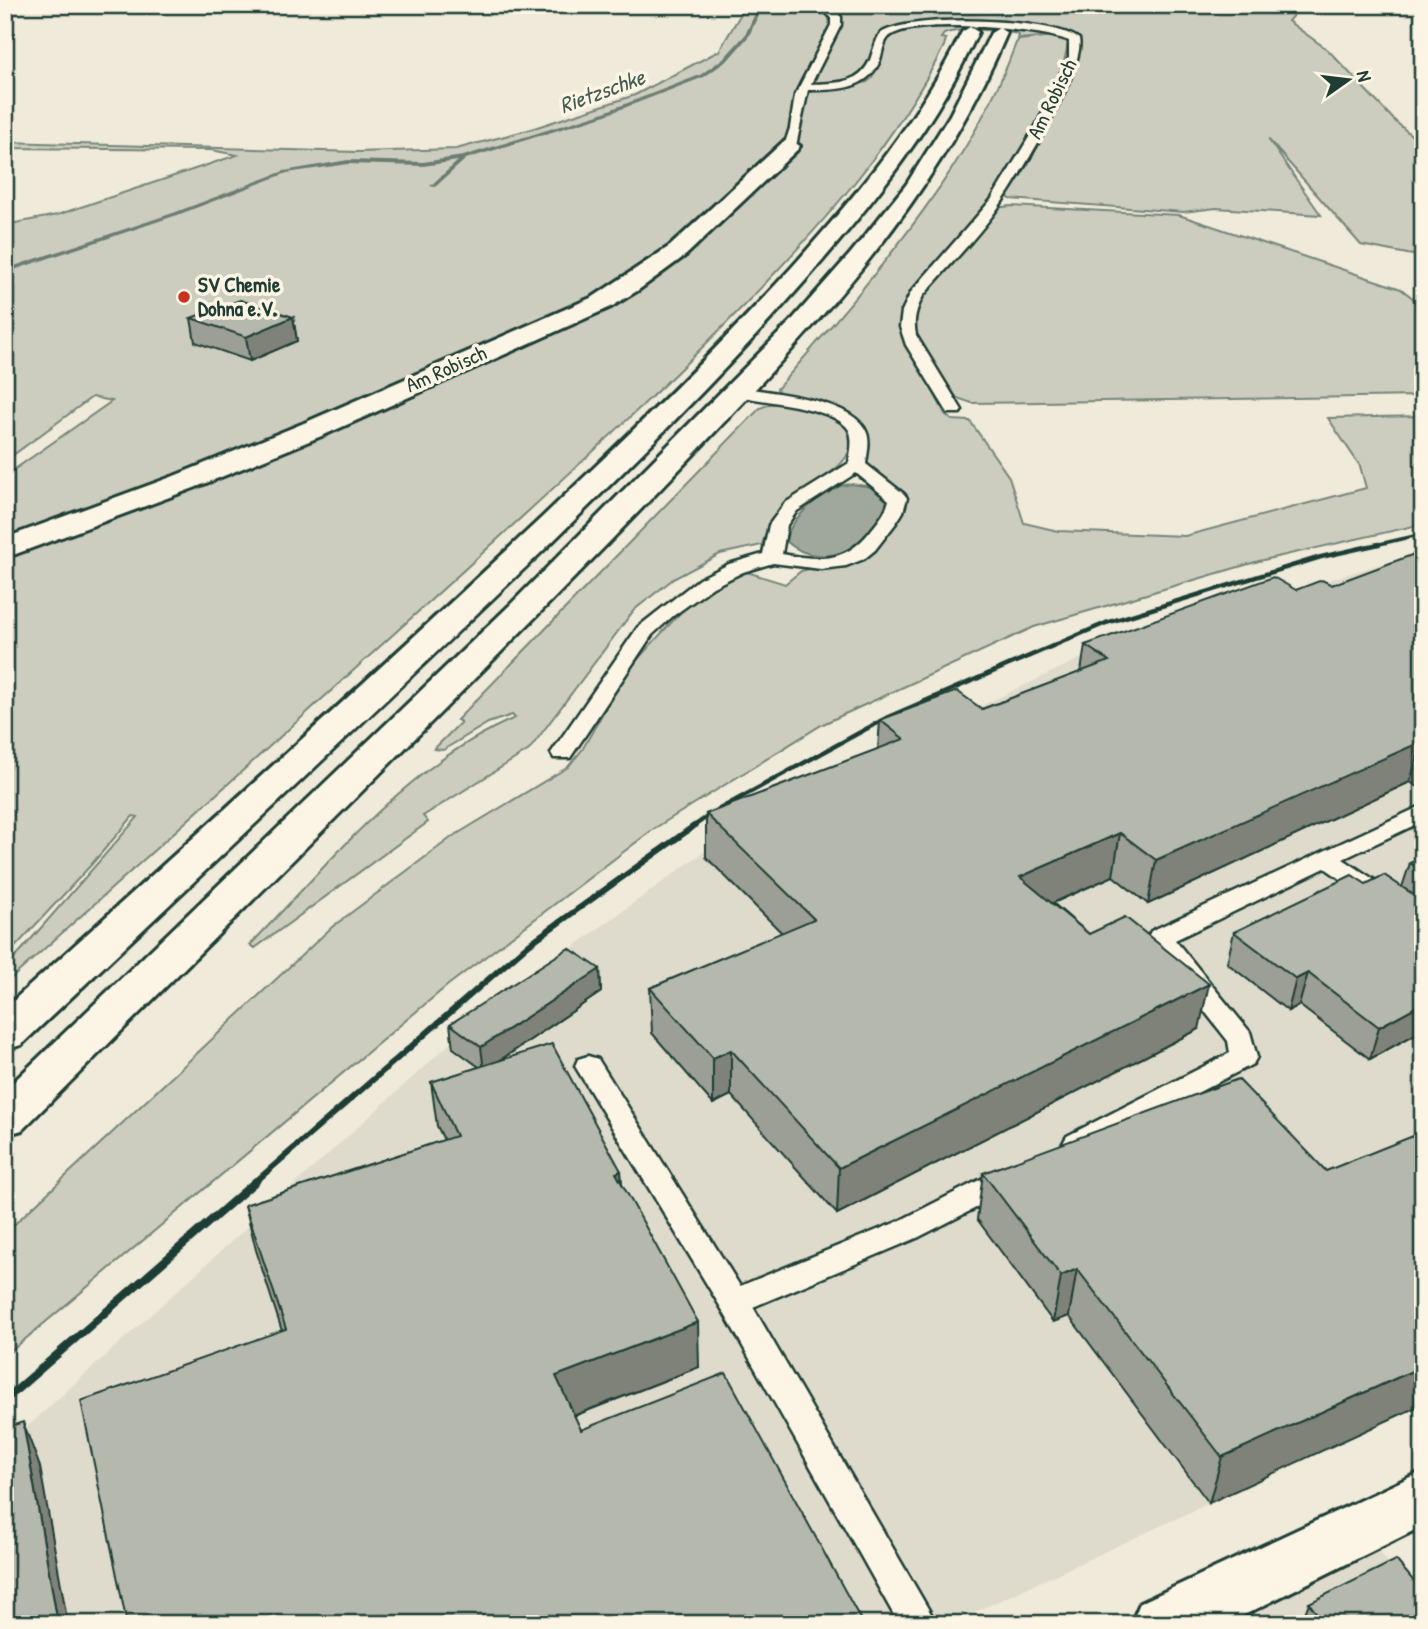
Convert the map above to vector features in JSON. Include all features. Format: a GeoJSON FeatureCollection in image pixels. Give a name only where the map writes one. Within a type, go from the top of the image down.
{"type":"FeatureCollection","features":[{"type":"Feature","properties":{"kind":"main road"},"geometry":{"type":"LineString","coordinates":[[5,1034],[517,558],[689,394],[882,178],[938,96],[970,32]]}},
{"type":"Feature","properties":{"kind":"main road"},"geometry":{"type":"LineString","coordinates":[[5,1118],[522,611],[740,392],[839,282],[921,181],[981,79],[999,33]]}},
{"type":"Feature","properties":{"kind":"main road","name":"Am Robisch"},"geometry":{"type":"LineString","coordinates":[[5,549],[184,482],[314,429],[602,302],[636,284],[707,228],[790,146]]}},
{"type":"Feature","properties":{"kind":"main road"},"geometry":{"type":"LineString","coordinates":[[1162,1624],[1423,1497]]}},
{"type":"Feature","properties":{"kind":"lane","name":"Am Robisch"},"geometry":{"type":"LineString","coordinates":[[790,146],[804,87],[836,25],[836,17],[824,5]]}},
{"type":"Feature","properties":{"kind":"lane","name":"Am Robisch"},"geometry":{"type":"LineString","coordinates":[[804,87],[860,81],[873,67],[882,38],[889,32],[908,27],[1023,26],[1068,35],[1076,44],[1073,57],[1043,124],[996,202]]}},
{"type":"Feature","properties":{"kind":"lane"},"geometry":{"type":"LineString","coordinates":[[954,410],[912,341],[906,326],[916,295],[996,202]]}},
{"type":"Feature","properties":{"kind":"lane"},"geometry":{"type":"LineString","coordinates":[[740,392],[824,409],[850,421],[859,432],[857,464]]}},
{"type":"Feature","properties":{"kind":"lane"},"geometry":{"type":"LineString","coordinates":[[772,557],[778,524],[791,507],[857,464]]}},
{"type":"Feature","properties":{"kind":"lane"},"geometry":{"type":"LineString","coordinates":[[562,753],[645,632],[666,612],[706,583],[737,568],[772,557],[807,563],[831,562],[867,549],[895,513],[898,498],[857,464]]}},
{"type":"Feature","properties":{"kind":"lane"},"geometry":{"type":"LineString","coordinates":[[734,1302],[907,1230],[1244,1057],[1241,1039],[1160,937],[1419,814]]}},
{"type":"Feature","properties":{"kind":"lane"},"geometry":{"type":"LineString","coordinates":[[1326,858],[1423,924]]}},
{"type":"Feature","properties":{"kind":"lane"},"geometry":{"type":"LineString","coordinates":[[588,1066],[734,1302],[919,1624]]}},
{"type":"Feature","properties":{"kind":"shaded area"},"geometry":{"type":"Polygon","coordinates":[[[746,5],[820,5],[833,16],[828,35],[798,86],[783,146],[629,283],[308,427],[5,542],[5,476],[112,401],[92,397],[5,461],[5,225],[57,215],[237,155],[211,150],[5,148],[5,142],[357,152],[456,149],[528,130],[635,95],[719,51],[746,5]]]}},
{"type":"Feature","properties":{"kind":"shaded area"},"geometry":{"type":"Polygon","coordinates":[[[829,5],[1302,5],[1288,21],[1328,50],[1396,122],[1423,145],[1423,257],[1361,245],[1268,139],[1321,215],[1216,208],[1183,212],[1010,199],[1006,195],[1077,39],[1060,30],[1035,26],[962,24],[892,29],[879,37],[863,77],[823,84],[812,80],[830,49],[839,25],[839,16],[829,5]]]}},
{"type":"Feature","properties":{"kind":"shaded area"},"geometry":{"type":"Polygon","coordinates":[[[941,27],[1042,30],[1069,40],[1064,62],[1036,124],[987,206],[904,310],[900,328],[945,414],[952,420],[970,421],[1009,477],[1024,523],[1058,531],[1185,536],[1366,488],[1360,466],[1328,418],[1423,416],[1423,524],[1259,561],[1034,627],[823,724],[655,828],[448,985],[5,1356],[5,1233],[332,927],[452,837],[568,767],[582,750],[626,672],[703,591],[747,572],[785,584],[801,571],[875,552],[902,515],[907,505],[906,497],[869,466],[866,457],[866,433],[858,421],[839,410],[780,395],[777,389],[879,269],[943,182],[996,91],[1016,43],[1019,40],[1054,36],[1018,39],[1019,35],[1012,33],[982,30],[944,34],[941,38],[946,39],[944,46],[925,82],[881,149],[831,211],[720,329],[632,415],[323,699],[5,984],[5,969],[138,817],[133,816],[5,958],[5,556],[614,301],[795,146],[801,127],[804,96],[818,89],[867,82],[872,78],[887,37],[899,31],[941,27]]]}},
{"type":"Feature","properties":{"kind":"shaded area"},"geometry":{"type":"Polygon","coordinates":[[[1011,206],[1179,215],[1401,289],[1423,306],[1423,396],[972,403],[957,398],[916,338],[915,312],[923,295],[996,208],[1011,206]]]}},
{"type":"Feature","properties":{"kind":"shaded area"},"geometry":{"type":"Polygon","coordinates":[[[770,404],[815,410],[845,425],[853,433],[851,446],[838,467],[783,506],[770,524],[762,545],[720,554],[673,579],[634,610],[529,750],[423,816],[428,822],[255,948],[250,945],[340,849],[405,788],[476,737],[515,718],[512,715],[488,723],[443,750],[434,749],[461,722],[457,720],[760,408],[770,404]]]}},
{"type":"Feature","properties":{"kind":"shaded area"},"geometry":{"type":"Polygon","coordinates":[[[851,484],[873,487],[888,499],[888,506],[859,543],[841,553],[816,555],[800,551],[786,541],[794,522],[811,504],[831,490],[851,484]]]}},
{"type":"Feature","properties":{"kind":"shaded area"},"geometry":{"type":"Polygon","coordinates":[[[1423,551],[1423,1404],[949,1624],[5,1624],[5,1447],[488,1009],[756,814],[1094,652],[1423,551]]]}},
{"type":"Feature","properties":{"kind":"shaded area"},"geometry":{"type":"Polygon","coordinates":[[[1375,1547],[1423,1604],[1423,1624],[1270,1624],[1256,1606],[1375,1547]]]}},
{"type":"Feature","properties":{"kind":"building"},"geometry":{"type":"Polygon","coordinates":[[[240,300],[293,317],[246,337],[191,318],[240,300]]]}},
{"type":"Feature","properties":{"kind":"building"},"geometry":{"type":"Polygon","coordinates":[[[1423,552],[1423,741],[1156,860],[1120,833],[1020,877],[1089,934],[1125,917],[1209,984],[839,1168],[731,1050],[713,1058],[650,988],[814,919],[706,814],[904,739],[880,720],[957,691],[982,709],[1109,661],[1085,645],[1273,577],[1296,590],[1322,580],[1332,585],[1423,552]]]}},
{"type":"Feature","properties":{"kind":"building"},"geometry":{"type":"Polygon","coordinates":[[[1423,856],[1423,871],[1410,863],[1423,856]]]}},
{"type":"Feature","properties":{"kind":"building"},"geometry":{"type":"Polygon","coordinates":[[[1352,875],[1366,884],[1384,875],[1423,901],[1423,1003],[1379,1027],[1308,973],[1296,979],[1234,932],[1352,875]]]}},
{"type":"Feature","properties":{"kind":"building"},"geometry":{"type":"Polygon","coordinates":[[[569,948],[600,969],[481,1047],[450,1024],[569,948]]]}},
{"type":"Feature","properties":{"kind":"building"},"geometry":{"type":"Polygon","coordinates":[[[552,1044],[621,1171],[616,1173],[698,1322],[556,1376],[581,1430],[726,1373],[862,1622],[127,1624],[81,1401],[286,1329],[245,1205],[456,1136],[431,1082],[552,1044]]]}},
{"type":"Feature","properties":{"kind":"building"},"geometry":{"type":"Polygon","coordinates":[[[1238,1079],[1326,1171],[1423,1132],[1423,1366],[1222,1457],[1077,1269],[1061,1276],[983,1173],[1238,1079]]]}},
{"type":"Feature","properties":{"kind":"building"},"geometry":{"type":"Polygon","coordinates":[[[23,1422],[58,1624],[5,1624],[5,1428],[23,1422]]]}},
{"type":"Feature","properties":{"kind":"building"},"geometry":{"type":"Polygon","coordinates":[[[1396,1560],[1423,1592],[1423,1624],[1325,1624],[1309,1603],[1396,1560]]]}},
{"type":"Feature","properties":{"kind":"waterway","name":"Rietzschke"},"geometry":{"type":"LineString","coordinates":[[464,158],[601,115],[702,76],[726,59],[747,35],[761,5]]}},
{"type":"Feature","properties":{"kind":"waterway"},"geometry":{"type":"LineString","coordinates":[[5,271],[178,213],[286,172],[348,162],[423,164],[464,158]]}},
{"type":"Feature","properties":{"kind":"waterway","name":"Rietzschke"},"geometry":{"type":"LineString","coordinates":[[433,186],[464,158]]}},
{"type":"Feature","properties":{"kind":"tunnel"},"geometry":{"type":"LineString","coordinates":[[970,32],[977,5]]}},
{"type":"Feature","properties":{"kind":"tunnel"},"geometry":{"type":"LineString","coordinates":[[999,33],[1006,5]]}},
{"type":"Feature","properties":{"kind":"railway"},"geometry":{"type":"LineString","coordinates":[[1371,546],[1423,534]]}},
{"type":"Feature","properties":{"kind":"railway"},"geometry":{"type":"LineString","coordinates":[[691,828],[714,812],[888,717],[1106,623],[1321,557],[1379,544]]}},
{"type":"Feature","properties":{"kind":"railway"},"geometry":{"type":"LineString","coordinates":[[254,1183],[529,944],[694,826]]}},
{"type":"Feature","properties":{"kind":"railway"},"geometry":{"type":"LineString","coordinates":[[5,1400],[256,1181]]}},
{"type":"Feature","properties":{"kind":"place","name":"SV Chemie Dohna e.V."},"geometry":{"type":"Point","coordinates":[184,297]}}]}
